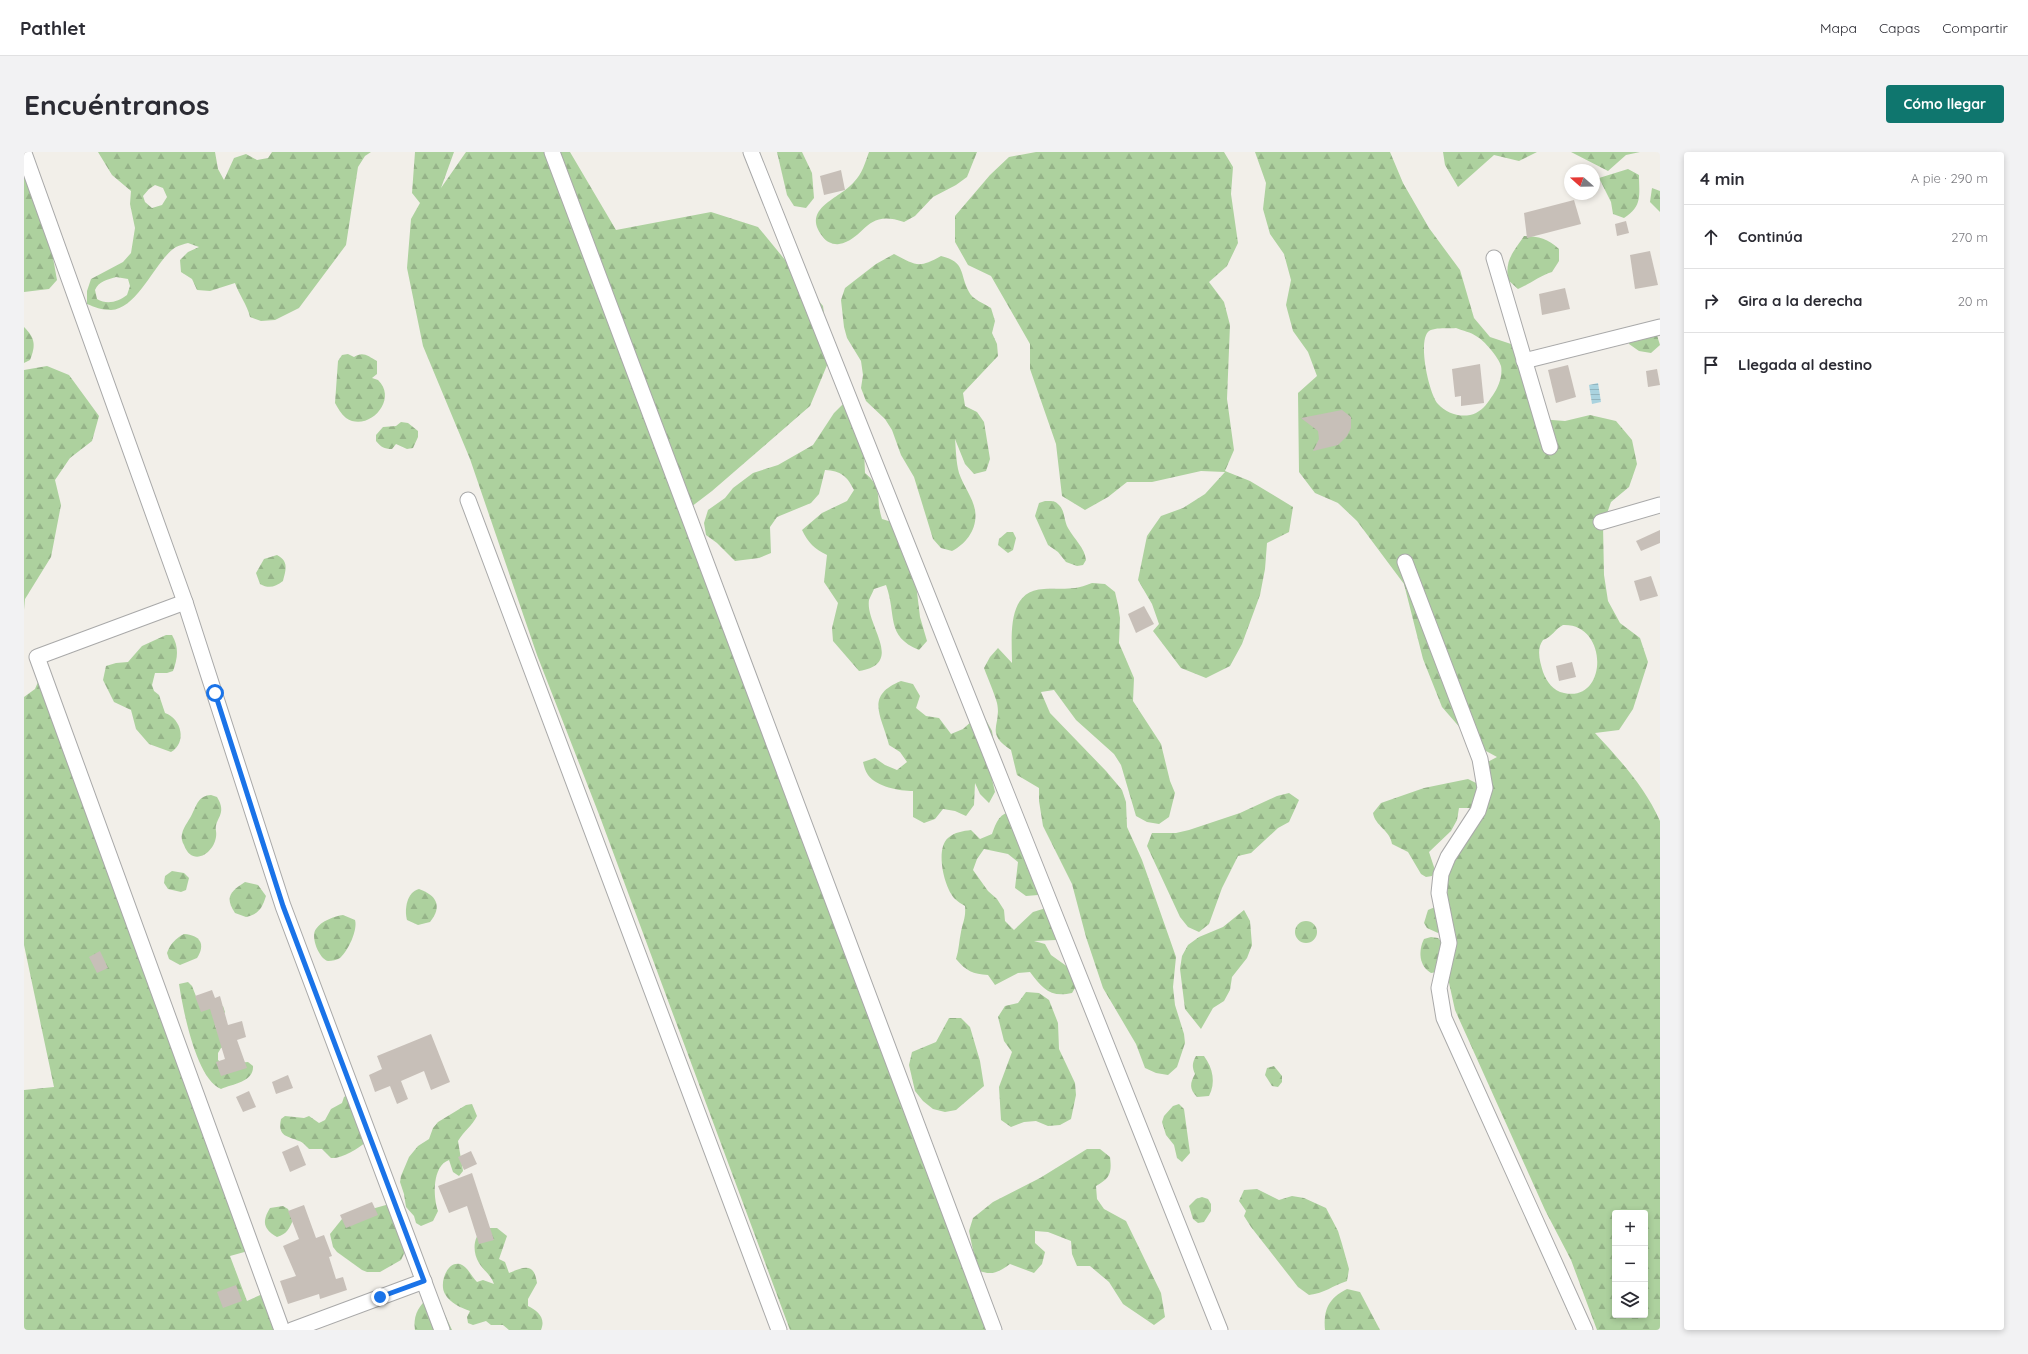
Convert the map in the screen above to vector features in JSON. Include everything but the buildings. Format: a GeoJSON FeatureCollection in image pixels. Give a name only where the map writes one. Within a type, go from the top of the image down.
{"type":"FeatureCollection","features":[{"type":"Feature","properties":{"kind":"street"},"geometry":{"type":"LineString","coordinates":[[552,152],[994,1330]]}},
{"type":"Feature","properties":{"kind":"street"},"geometry":{"type":"LineString","coordinates":[[752,152],[1220,1330]]}},
{"type":"Feature","properties":{"kind":"street"},"geometry":{"type":"LineString","coordinates":[[24,153],[185,602],[283,906],[442,1330]]}},
{"type":"Feature","properties":{"kind":"street"},"geometry":{"type":"LineString","coordinates":[[1494,258],[1550,447]]}},
{"type":"Feature","properties":{"kind":"street"},"geometry":{"type":"LineString","coordinates":[[1524,360],[1660,327]]}},
{"type":"Feature","properties":{"kind":"street"},"geometry":{"type":"LineString","coordinates":[[468,500],[779,1330]]}},
{"type":"Feature","properties":{"kind":"street"},"geometry":{"type":"LineString","coordinates":[[1601,522],[1660,505]]}},
{"type":"Feature","properties":{"kind":"street"},"geometry":{"type":"LineString","coordinates":[[1405,562],[1480,759],[1485,788],[1478,811],[1448,857],[1441,874],[1439,893],[1449,943],[1439,988],[1444,1018],[1585,1330]]}},
{"type":"Feature","properties":{"kind":"street"},"geometry":{"type":"LineString","coordinates":[[185,602],[37,657],[282,1330]]}},
{"type":"Feature","properties":{"kind":"street"},"geometry":{"type":"LineString","coordinates":[[292,1330],[424,1281]]}},
{"type":"Feature","properties":{"kind":"green space"},"geometry":{"type":"Polygon","coordinates":[[[98,152],[215,152],[218,169],[224,180],[234,158],[246,154],[257,160],[268,158],[272,152],[371,152],[365,156],[358,167],[346,245],[299,308],[275,320],[261,321],[250,317],[235,283],[210,291],[197,290],[192,279],[181,272],[180,260],[188,252],[199,247],[188,243],[176,247],[169,253],[138,293],[121,307],[108,310],[87,304],[87,291],[91,279],[123,262],[131,253],[135,228],[130,204],[131,191],[112,175],[98,152]],[[155,185],[143,196],[145,202],[152,208],[162,205],[167,197],[163,188],[155,185]],[[116,277],[104,281],[97,287],[95,290],[97,299],[105,302],[112,302],[127,295],[130,286],[128,279],[116,277]]]}},
{"type":"Feature","properties":{"kind":"green space"},"geometry":{"type":"Polygon","coordinates":[[[415,152],[454,152],[441,188],[466,152],[570,152],[616,230],[711,212],[758,227],[823,306],[830,358],[810,406],[712,491],[687,510],[991,1330],[790,1330],[600,817],[537,655],[470,459],[423,346],[407,268],[411,219],[420,203],[412,193],[415,152]]]}},
{"type":"Feature","properties":{"kind":"green space"},"geometry":{"type":"Polygon","coordinates":[[[777,152],[802,152],[812,173],[814,198],[806,208],[794,206],[787,195],[777,152]]]}},
{"type":"Feature","properties":{"kind":"green space"},"geometry":{"type":"Polygon","coordinates":[[[869,152],[977,152],[967,177],[956,185],[933,197],[915,216],[904,222],[891,219],[873,221],[848,241],[839,244],[830,243],[824,239],[817,227],[816,219],[819,211],[857,179],[869,152]]]}},
{"type":"Feature","properties":{"kind":"green space"},"geometry":{"type":"Polygon","coordinates":[[[1036,152],[1224,152],[1233,167],[1231,194],[1238,243],[1227,266],[1209,282],[1224,302],[1230,325],[1227,399],[1234,450],[1225,471],[1250,481],[1293,507],[1289,532],[1267,543],[1265,569],[1260,595],[1242,644],[1230,666],[1206,678],[1181,668],[1153,631],[1159,624],[1152,604],[1138,580],[1147,536],[1161,516],[1183,508],[1205,494],[1225,472],[1201,471],[1152,482],[1127,482],[1108,497],[1085,510],[1062,496],[1056,444],[1030,369],[1030,344],[991,276],[968,265],[955,242],[955,216],[990,175],[1009,157],[1036,152]]]}},
{"type":"Feature","properties":{"kind":"green space"},"geometry":{"type":"Polygon","coordinates":[[[1255,152],[1390,152],[1403,183],[1429,228],[1460,270],[1474,318],[1490,337],[1514,345],[1527,396],[1539,419],[1565,421],[1590,415],[1616,421],[1632,440],[1637,464],[1629,487],[1611,502],[1603,525],[1604,575],[1608,601],[1620,623],[1640,638],[1648,662],[1633,709],[1619,730],[1595,733],[1623,764],[1639,785],[1660,821],[1660,1330],[1597,1330],[1571,1260],[1545,1210],[1455,1010],[1446,969],[1456,937],[1447,895],[1450,853],[1467,830],[1471,808],[1459,808],[1457,820],[1451,831],[1429,852],[1435,870],[1432,876],[1426,877],[1421,874],[1408,852],[1392,844],[1391,839],[1374,817],[1373,813],[1381,803],[1424,788],[1468,779],[1484,787],[1480,766],[1497,757],[1475,745],[1442,707],[1423,659],[1404,584],[1357,521],[1338,503],[1315,493],[1299,472],[1298,393],[1317,376],[1308,352],[1293,331],[1286,305],[1291,280],[1284,254],[1270,234],[1263,209],[1266,183],[1255,152]],[[1456,328],[1432,330],[1429,331],[1426,336],[1424,345],[1428,379],[1431,390],[1438,404],[1451,413],[1466,416],[1476,413],[1488,403],[1501,378],[1501,366],[1497,358],[1483,341],[1472,333],[1456,328]],[[1563,625],[1543,640],[1539,651],[1539,656],[1545,676],[1554,688],[1564,693],[1578,693],[1589,686],[1595,675],[1597,662],[1595,648],[1589,636],[1578,628],[1563,625]]]}},
{"type":"Feature","properties":{"kind":"green space"},"geometry":{"type":"Polygon","coordinates":[[[1443,152],[1537,152],[1519,161],[1494,155],[1458,187],[1445,165],[1443,152]]]}},
{"type":"Feature","properties":{"kind":"green space"},"geometry":{"type":"Polygon","coordinates":[[[1571,152],[1640,152],[1626,155],[1608,171],[1600,167],[1600,164],[1594,164],[1571,152]]]}},
{"type":"Feature","properties":{"kind":"green space"},"geometry":{"type":"Polygon","coordinates":[[[24,160],[50,241],[57,280],[49,289],[24,292],[24,160]]]}},
{"type":"Feature","properties":{"kind":"green space"},"geometry":{"type":"Polygon","coordinates":[[[1628,169],[1639,175],[1639,200],[1630,214],[1624,218],[1613,214],[1611,202],[1600,178],[1628,169]]]}},
{"type":"Feature","properties":{"kind":"green space"},"geometry":{"type":"Polygon","coordinates":[[[1652,188],[1660,191],[1660,212],[1650,202],[1652,188]]]}},
{"type":"Feature","properties":{"kind":"green space"},"geometry":{"type":"Polygon","coordinates":[[[1524,236],[1547,240],[1559,249],[1559,261],[1552,272],[1518,289],[1508,280],[1507,273],[1511,256],[1524,236]]]}},
{"type":"Feature","properties":{"kind":"green space"},"geometry":{"type":"Polygon","coordinates":[[[894,254],[907,261],[917,264],[927,263],[941,256],[955,261],[961,269],[971,295],[991,308],[995,321],[992,333],[997,344],[998,356],[963,393],[965,406],[977,412],[984,422],[990,459],[986,471],[974,474],[965,464],[955,439],[959,473],[975,510],[975,523],[967,539],[952,551],[941,548],[933,539],[914,477],[901,455],[892,430],[885,419],[866,401],[861,388],[863,375],[861,361],[847,338],[844,327],[841,300],[845,288],[876,264],[894,254]]]}},
{"type":"Feature","properties":{"kind":"green space"},"geometry":{"type":"Polygon","coordinates":[[[24,327],[32,338],[34,346],[30,360],[24,363],[24,327]]]}},
{"type":"Feature","properties":{"kind":"green space"},"geometry":{"type":"Polygon","coordinates":[[[1631,331],[1656,332],[1660,345],[1651,353],[1639,351],[1629,344],[1631,331]]]}},
{"type":"Feature","properties":{"kind":"green space"},"geometry":{"type":"Polygon","coordinates":[[[348,354],[354,357],[363,354],[377,361],[377,374],[372,378],[378,380],[384,388],[385,396],[383,405],[371,418],[363,421],[355,421],[346,418],[335,403],[338,361],[342,355],[348,354]]]}},
{"type":"Feature","properties":{"kind":"green space"},"geometry":{"type":"Polygon","coordinates":[[[47,366],[69,375],[99,416],[92,441],[70,458],[55,480],[61,505],[51,557],[25,599],[24,610],[24,370],[47,366]]]}},
{"type":"Feature","properties":{"kind":"green space"},"geometry":{"type":"Polygon","coordinates":[[[843,404],[864,448],[865,473],[875,484],[877,489],[882,519],[895,523],[914,567],[920,617],[927,641],[919,650],[901,638],[894,624],[886,585],[874,589],[869,600],[869,610],[882,652],[880,660],[873,667],[859,671],[833,641],[832,628],[838,603],[824,582],[827,555],[812,545],[802,530],[822,513],[847,501],[854,490],[849,481],[843,475],[825,470],[819,494],[811,503],[777,517],[770,527],[771,553],[759,558],[735,561],[717,543],[706,535],[704,523],[708,510],[725,498],[733,488],[753,473],[778,465],[813,445],[834,413],[843,404]]]}},
{"type":"Feature","properties":{"kind":"green space"},"geometry":{"type":"Polygon","coordinates":[[[401,422],[408,423],[418,431],[418,437],[413,448],[407,449],[396,444],[392,449],[387,449],[376,441],[376,435],[383,427],[396,426],[401,422]]]}},
{"type":"Feature","properties":{"kind":"green space"},"geometry":{"type":"Polygon","coordinates":[[[1045,501],[1057,503],[1061,507],[1068,528],[1084,551],[1086,560],[1083,565],[1077,566],[1066,562],[1058,552],[1048,545],[1035,516],[1039,503],[1045,501]]]}},
{"type":"Feature","properties":{"kind":"green space"},"geometry":{"type":"Polygon","coordinates":[[[1007,532],[1013,532],[1016,538],[1013,550],[1008,553],[998,545],[999,539],[1007,532]]]}},
{"type":"Feature","properties":{"kind":"green space"},"geometry":{"type":"Polygon","coordinates":[[[277,555],[281,557],[286,566],[283,581],[272,587],[260,584],[256,573],[264,559],[277,555]]]}},
{"type":"Feature","properties":{"kind":"green space"},"geometry":{"type":"Polygon","coordinates":[[[1092,583],[1105,584],[1115,592],[1120,618],[1119,643],[1134,678],[1133,701],[1161,744],[1170,781],[1175,793],[1169,817],[1159,824],[1147,822],[1136,816],[1121,765],[1114,754],[1076,720],[1054,690],[1041,692],[1050,713],[1106,771],[1122,790],[1126,802],[1127,827],[1142,860],[1176,957],[1173,987],[1175,1005],[1184,1034],[1185,1043],[1177,1067],[1168,1075],[1156,1073],[1145,1068],[1136,1044],[1103,988],[1086,937],[1072,884],[1043,826],[1039,801],[1039,788],[1017,775],[1011,750],[1003,744],[996,733],[998,718],[997,703],[984,668],[990,657],[998,648],[1012,663],[1012,628],[1017,606],[1023,597],[1032,591],[1044,589],[1068,589],[1085,586],[1092,583]]]}},
{"type":"Feature","properties":{"kind":"green space"},"geometry":{"type":"Polygon","coordinates":[[[166,635],[172,635],[176,644],[177,657],[175,666],[173,671],[167,673],[155,673],[152,685],[154,691],[159,695],[165,713],[171,716],[179,726],[181,737],[176,748],[171,752],[149,744],[136,729],[131,710],[114,702],[103,680],[106,666],[128,662],[142,646],[166,635]]]}},
{"type":"Feature","properties":{"kind":"green space"},"geometry":{"type":"Polygon","coordinates":[[[901,681],[913,684],[920,696],[916,708],[926,716],[939,718],[951,734],[963,729],[973,720],[986,720],[992,731],[996,755],[992,779],[995,792],[989,803],[980,794],[975,783],[974,805],[966,816],[955,811],[943,809],[935,819],[924,823],[913,817],[913,791],[889,788],[877,783],[868,775],[863,762],[875,758],[885,765],[897,770],[907,762],[900,752],[889,745],[878,708],[879,700],[883,693],[901,681]]]}},
{"type":"Feature","properties":{"kind":"green space"},"geometry":{"type":"Polygon","coordinates":[[[38,682],[248,1251],[230,1256],[247,1301],[267,1292],[280,1330],[24,1330],[24,1090],[54,1087],[24,945],[24,697],[35,689],[38,682]]]}},
{"type":"Feature","properties":{"kind":"green space"},"geometry":{"type":"Polygon","coordinates":[[[1289,793],[1299,800],[1289,822],[1278,828],[1251,853],[1238,856],[1222,888],[1209,924],[1199,932],[1188,927],[1180,917],[1147,846],[1152,833],[1176,833],[1189,830],[1240,813],[1277,796],[1289,793]]]}},
{"type":"Feature","properties":{"kind":"green space"},"geometry":{"type":"Polygon","coordinates":[[[211,795],[217,797],[221,808],[216,827],[216,838],[214,845],[210,850],[199,857],[193,856],[188,852],[183,842],[183,831],[199,800],[211,795]]]}},
{"type":"Feature","properties":{"kind":"green space"},"geometry":{"type":"Polygon","coordinates":[[[1017,810],[1042,882],[1038,895],[1026,896],[1015,888],[1018,862],[1008,854],[984,849],[977,859],[973,870],[988,891],[997,899],[1004,910],[1005,921],[1014,930],[1033,912],[1046,908],[1059,929],[1056,940],[1034,941],[1045,944],[1051,955],[1072,970],[1078,983],[1072,993],[1052,993],[1043,987],[1030,972],[1018,973],[995,985],[988,975],[970,971],[956,959],[965,917],[965,906],[956,900],[947,886],[942,868],[942,851],[944,843],[951,836],[962,831],[971,830],[980,839],[992,834],[1000,817],[1017,810]]]}},
{"type":"Feature","properties":{"kind":"green space"},"geometry":{"type":"Polygon","coordinates":[[[172,871],[184,873],[189,878],[186,890],[181,892],[168,889],[164,883],[165,876],[172,871]]]}},
{"type":"Feature","properties":{"kind":"green space"},"geometry":{"type":"Polygon","coordinates":[[[245,882],[258,885],[266,896],[259,910],[246,917],[235,913],[230,903],[233,892],[245,882]]]}},
{"type":"Feature","properties":{"kind":"green space"},"geometry":{"type":"Polygon","coordinates":[[[419,889],[430,894],[437,906],[434,916],[430,922],[418,925],[407,920],[406,906],[409,897],[419,889]]]}},
{"type":"Feature","properties":{"kind":"green space"},"geometry":{"type":"Polygon","coordinates":[[[1435,907],[1442,928],[1438,933],[1427,928],[1424,923],[1428,910],[1435,907]]]}},
{"type":"Feature","properties":{"kind":"green space"},"geometry":{"type":"Polygon","coordinates":[[[1244,910],[1250,921],[1252,945],[1247,958],[1232,977],[1230,990],[1224,1001],[1213,1008],[1201,1029],[1185,1009],[1180,969],[1182,956],[1188,945],[1199,937],[1223,927],[1244,910]]]}},
{"type":"Feature","properties":{"kind":"green space"},"geometry":{"type":"Polygon","coordinates":[[[343,915],[355,920],[356,924],[354,935],[349,946],[340,958],[328,961],[321,956],[316,947],[314,932],[318,926],[325,921],[343,915]]]}},
{"type":"Feature","properties":{"kind":"green space"},"geometry":{"type":"Polygon","coordinates":[[[1306,921],[1314,924],[1317,932],[1314,940],[1306,943],[1298,940],[1295,932],[1298,924],[1306,921]]]}},
{"type":"Feature","properties":{"kind":"green space"},"geometry":{"type":"Polygon","coordinates":[[[184,934],[198,938],[201,948],[197,958],[180,965],[169,959],[167,953],[178,937],[184,934]]]}},
{"type":"Feature","properties":{"kind":"green space"},"geometry":{"type":"Polygon","coordinates":[[[1431,937],[1438,938],[1442,942],[1437,972],[1431,973],[1424,966],[1420,953],[1424,939],[1431,937]]]}},
{"type":"Feature","properties":{"kind":"green space"},"geometry":{"type":"Polygon","coordinates":[[[188,982],[192,986],[199,1004],[223,1006],[225,1012],[215,1027],[220,1029],[227,1046],[221,1048],[218,1053],[218,1060],[223,1064],[248,1062],[253,1066],[250,1076],[242,1082],[221,1089],[212,1083],[204,1072],[187,1026],[179,984],[188,982]]]}},
{"type":"Feature","properties":{"kind":"green space"},"geometry":{"type":"Polygon","coordinates":[[[1026,992],[1039,993],[1049,1000],[1058,1023],[1059,1049],[1075,1083],[1076,1095],[1071,1119],[1060,1125],[1048,1126],[1036,1121],[1024,1122],[1011,1127],[1001,1120],[999,1087],[1012,1052],[1004,1041],[998,1017],[1005,1006],[1018,1003],[1026,992]]]}},
{"type":"Feature","properties":{"kind":"green space"},"geometry":{"type":"Polygon","coordinates":[[[949,1018],[961,1018],[970,1027],[980,1061],[984,1086],[956,1110],[945,1112],[933,1109],[923,1101],[915,1091],[909,1065],[912,1052],[936,1042],[949,1018]]]}},
{"type":"Feature","properties":{"kind":"green space"},"geometry":{"type":"Polygon","coordinates":[[[1196,1056],[1204,1056],[1210,1065],[1213,1081],[1209,1096],[1197,1097],[1191,1086],[1195,1074],[1193,1063],[1196,1056]]]}},
{"type":"Feature","properties":{"kind":"green space"},"geometry":{"type":"Polygon","coordinates":[[[1274,1066],[1282,1076],[1282,1082],[1278,1087],[1272,1086],[1265,1075],[1267,1068],[1274,1066]]]}},
{"type":"Feature","properties":{"kind":"green space"},"geometry":{"type":"Polygon","coordinates":[[[349,1094],[366,1142],[354,1150],[340,1157],[331,1158],[322,1149],[309,1149],[302,1142],[287,1137],[282,1133],[280,1125],[281,1119],[285,1116],[304,1118],[309,1116],[319,1123],[325,1120],[331,1109],[342,1103],[344,1097],[349,1094]]]}},
{"type":"Feature","properties":{"kind":"green space"},"geometry":{"type":"Polygon","coordinates":[[[472,1104],[477,1116],[458,1141],[463,1171],[459,1176],[453,1172],[449,1160],[443,1163],[439,1169],[435,1182],[435,1198],[438,1211],[433,1221],[421,1226],[416,1223],[414,1216],[406,1207],[400,1182],[401,1176],[409,1157],[418,1146],[429,1139],[433,1128],[438,1122],[466,1105],[472,1104]]]}},
{"type":"Feature","properties":{"kind":"green space"},"geometry":{"type":"Polygon","coordinates":[[[1179,1104],[1184,1109],[1190,1153],[1182,1162],[1177,1158],[1174,1145],[1166,1135],[1162,1122],[1164,1116],[1173,1106],[1179,1104]]]}},
{"type":"Feature","properties":{"kind":"green space"},"geometry":{"type":"Polygon","coordinates":[[[1087,1149],[1100,1149],[1110,1157],[1111,1167],[1109,1174],[1107,1178],[1096,1186],[1097,1199],[1104,1209],[1126,1221],[1161,1293],[1165,1317],[1154,1325],[1123,1304],[1109,1282],[1090,1266],[1077,1266],[1072,1254],[1071,1241],[1048,1232],[1035,1231],[1035,1243],[1045,1252],[1042,1264],[1034,1273],[1010,1264],[994,1273],[987,1273],[977,1270],[969,1231],[973,1218],[993,1202],[1040,1178],[1087,1149]]]}},
{"type":"Feature","properties":{"kind":"green space"},"geometry":{"type":"Polygon","coordinates":[[[1257,1189],[1279,1200],[1292,1196],[1304,1198],[1326,1208],[1338,1231],[1342,1244],[1349,1269],[1347,1281],[1324,1291],[1309,1295],[1298,1287],[1244,1216],[1246,1211],[1239,1201],[1244,1190],[1257,1189]]]}},
{"type":"Feature","properties":{"kind":"green space"},"geometry":{"type":"Polygon","coordinates":[[[1202,1197],[1208,1199],[1211,1204],[1211,1211],[1204,1222],[1198,1223],[1193,1219],[1189,1206],[1196,1199],[1202,1197]]]}},
{"type":"Feature","properties":{"kind":"green space"},"geometry":{"type":"Polygon","coordinates":[[[393,1203],[409,1243],[401,1260],[380,1272],[367,1272],[337,1252],[333,1247],[330,1234],[342,1219],[393,1203]]]}},
{"type":"Feature","properties":{"kind":"green space"},"geometry":{"type":"Polygon","coordinates":[[[283,1206],[288,1209],[293,1220],[287,1231],[277,1237],[269,1231],[265,1221],[270,1208],[283,1206]]]}},
{"type":"Feature","properties":{"kind":"green space"},"geometry":{"type":"Polygon","coordinates":[[[484,1228],[497,1228],[507,1236],[499,1259],[505,1262],[509,1273],[519,1269],[528,1268],[531,1269],[536,1276],[537,1283],[528,1299],[528,1306],[535,1310],[542,1318],[541,1330],[509,1330],[503,1325],[491,1325],[486,1321],[473,1325],[468,1323],[467,1317],[470,1311],[453,1303],[445,1294],[443,1290],[443,1280],[445,1274],[451,1266],[455,1264],[463,1265],[477,1282],[483,1280],[494,1284],[479,1263],[475,1254],[476,1240],[480,1231],[484,1228]]]}},
{"type":"Feature","properties":{"kind":"green space"},"geometry":{"type":"Polygon","coordinates":[[[1347,1289],[1360,1292],[1380,1330],[1325,1330],[1325,1316],[1328,1305],[1336,1296],[1347,1289]]]}},
{"type":"Feature","properties":{"kind":"green space"},"geometry":{"type":"Polygon","coordinates":[[[426,1300],[439,1302],[452,1330],[415,1330],[416,1314],[420,1306],[426,1300]]]}},
{"type":"Feature","properties":{"kind":"water"},"geometry":{"type":"Polygon","coordinates":[[[1598,383],[1601,402],[1592,404],[1589,385],[1598,383]]]}},
{"type":"Feature","properties":{"kind":"route"},"geometry":{"type":"LineString","coordinates":[[215,693],[283,906],[424,1281],[380,1297]]}}]}
